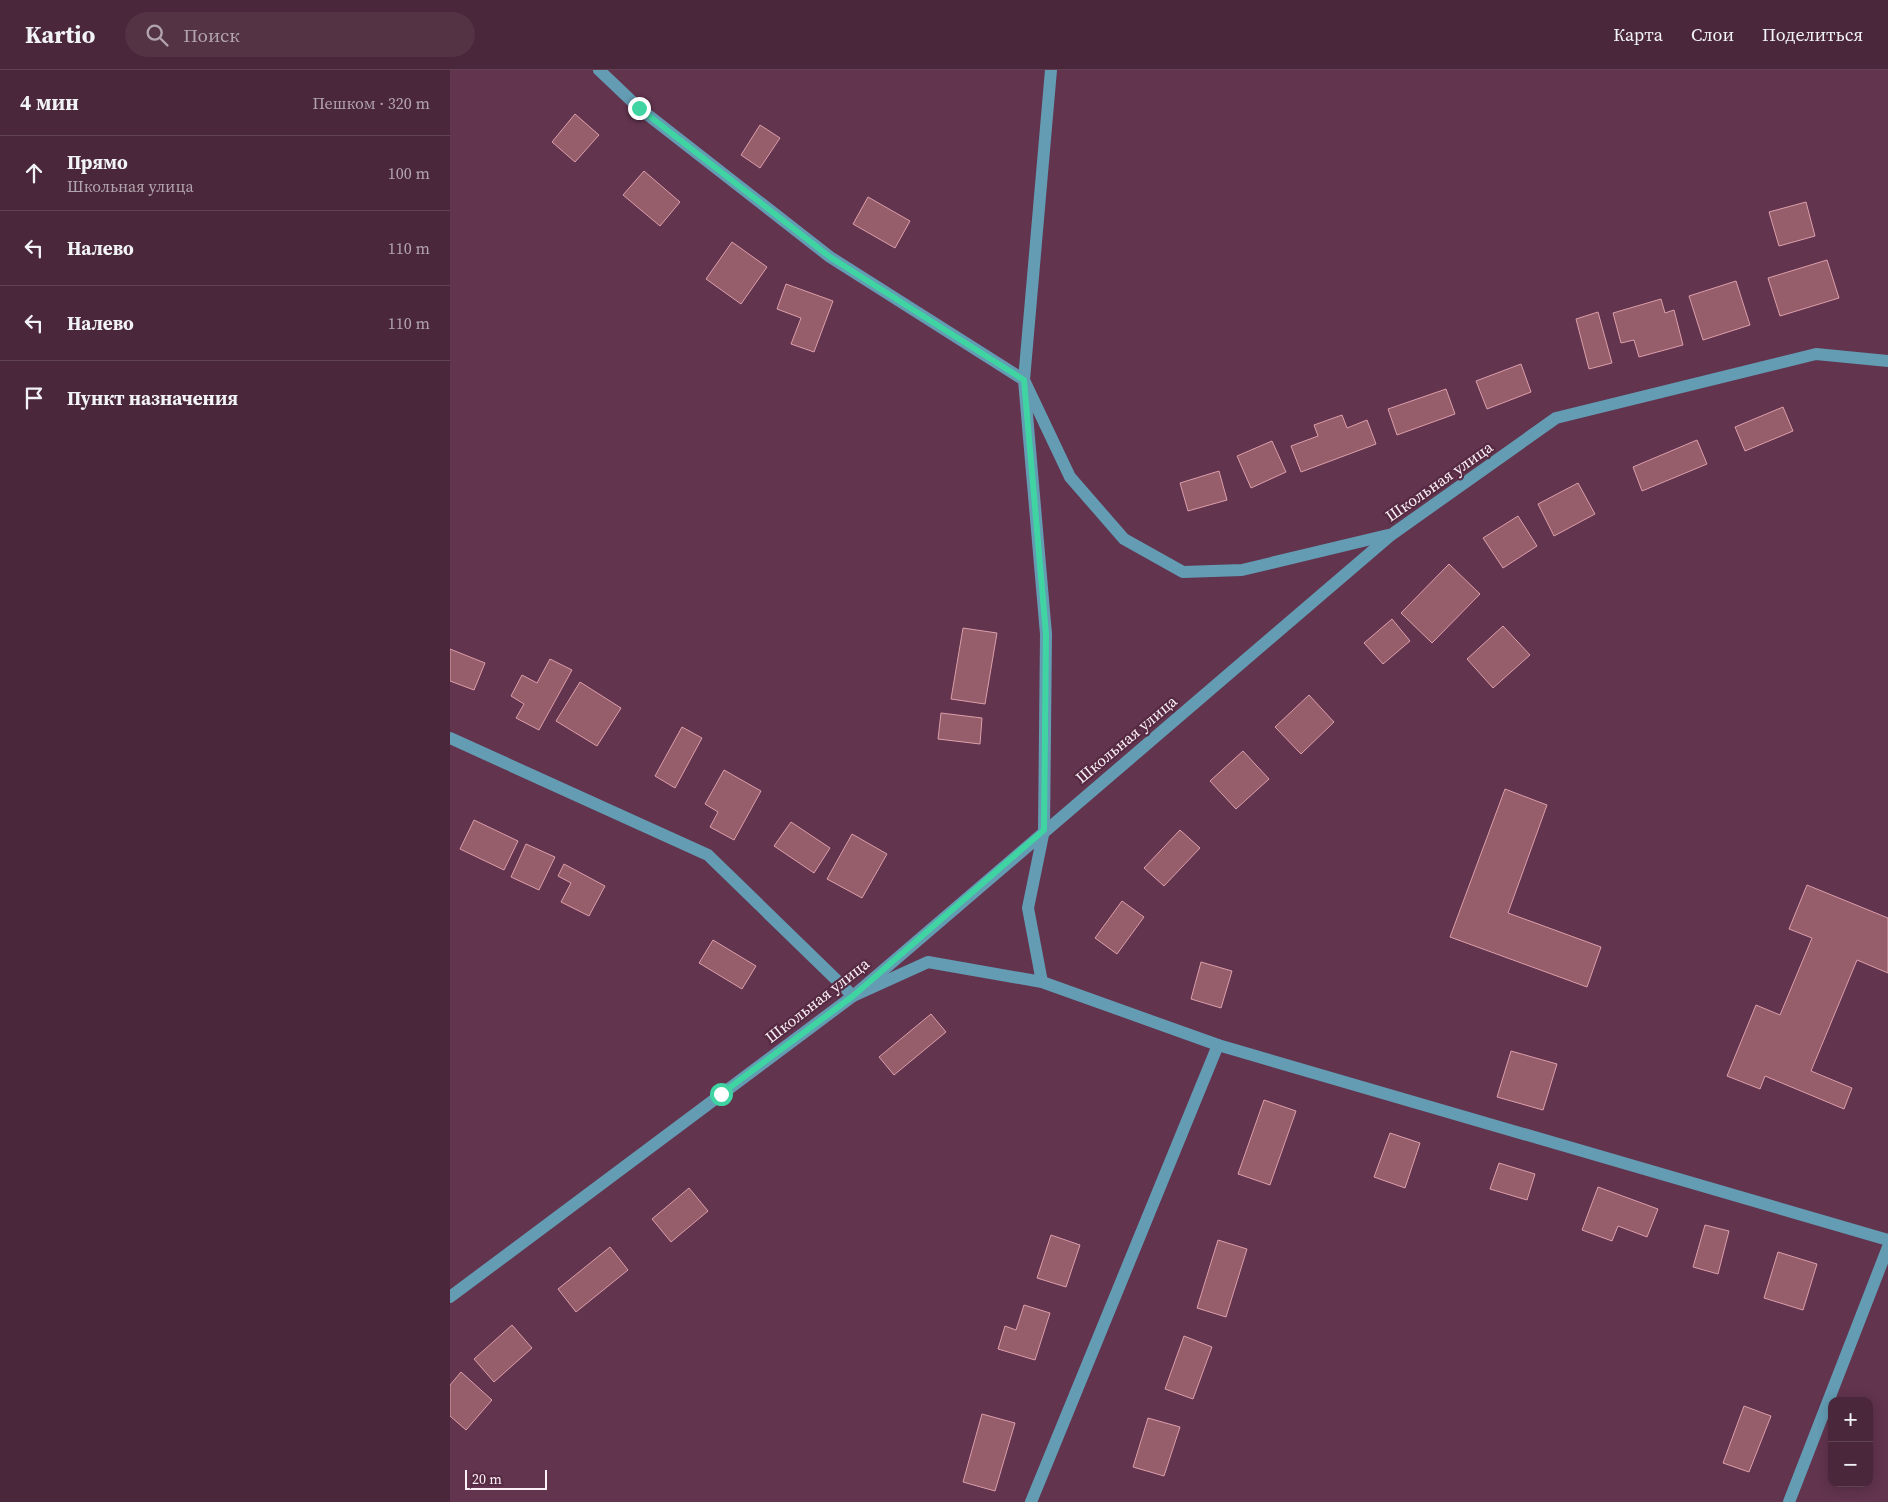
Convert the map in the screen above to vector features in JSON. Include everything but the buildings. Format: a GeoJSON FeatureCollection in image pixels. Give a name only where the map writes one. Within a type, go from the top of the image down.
{"type":"FeatureCollection","features":[{"type":"Feature","properties":{"kind":"street"},"geometry":{"type":"LineString","coordinates":[[599,70],[639,108],[830,257],[1024,380],[1070,477],[1124,539],[1183,572],[1242,570],[1391,535]]}},
{"type":"Feature","properties":{"kind":"street"},"geometry":{"type":"LineString","coordinates":[[1042,982],[1028,908],[1044,830],[1046,634],[1024,380],[1052,70]]}},
{"type":"Feature","properties":{"kind":"street","name":"Школьная улица"},"geometry":{"type":"LineString","coordinates":[[450,1297],[853,996],[1044,830],[1391,535],[1556,418],[1816,354],[1888,361]]}},
{"type":"Feature","properties":{"kind":"street"},"geometry":{"type":"LineString","coordinates":[[450,738],[708,856],[853,996],[928,962],[1042,982],[1218,1045],[1888,1240]]}},
{"type":"Feature","properties":{"kind":"street"},"geometry":{"type":"LineString","coordinates":[[1031,1502],[1218,1045]]}},
{"type":"Feature","properties":{"kind":"street"},"geometry":{"type":"LineString","coordinates":[[1789,1502],[1888,1247]]}},
{"type":"Feature","properties":{"kind":"route"},"geometry":{"type":"LineString","coordinates":[[639,108],[830,257],[1024,380],[1046,634],[1044,830],[853,996],[721,1094]]}}]}
